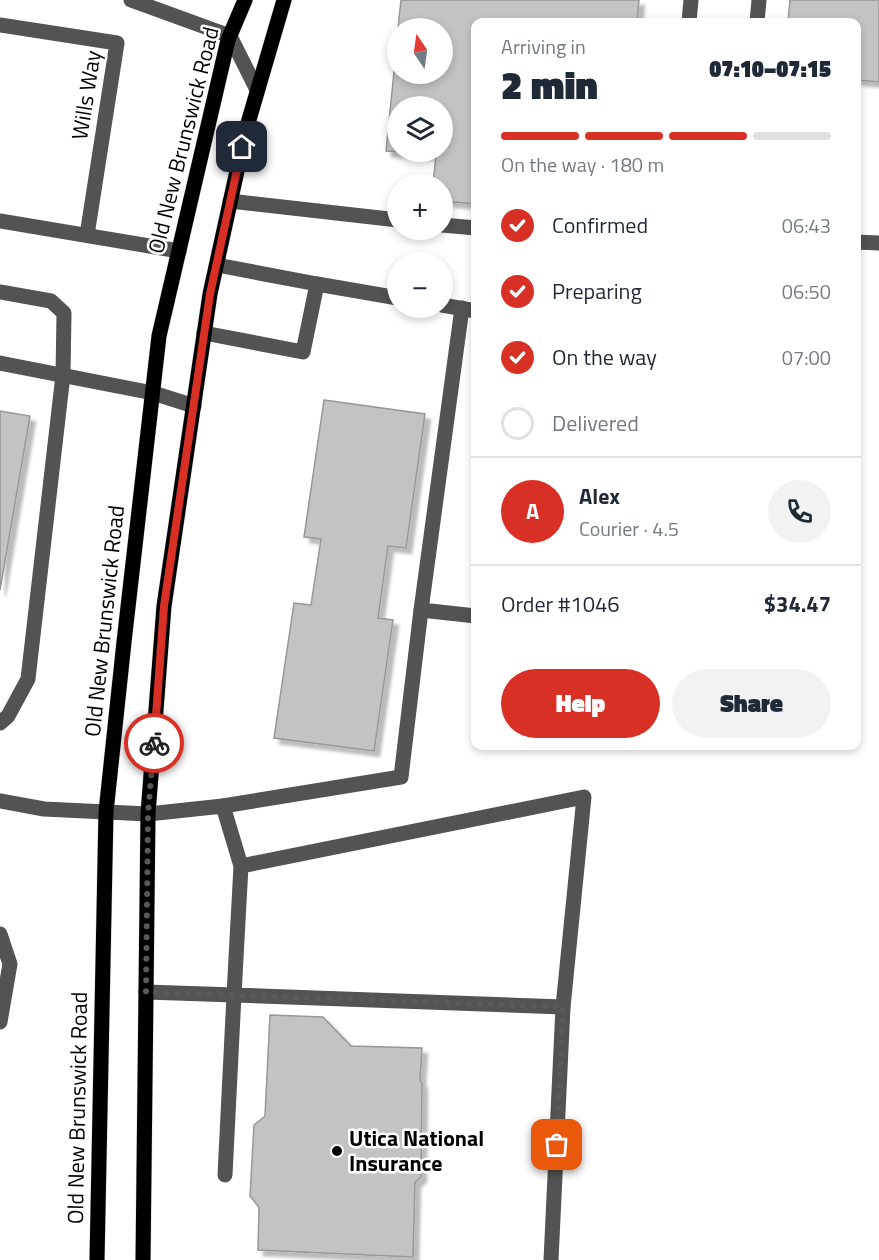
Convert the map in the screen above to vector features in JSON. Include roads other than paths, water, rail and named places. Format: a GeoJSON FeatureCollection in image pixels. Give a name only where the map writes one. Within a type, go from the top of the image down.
{"type":"FeatureCollection","features":[{"type":"Feature","properties":{"kind":"main road","name":"Old New Brunswick Road"},"geometry":{"type":"LineString","coordinates":[[97,1260],[99,1054],[106,812],[159,336],[230,36],[245,0]]}},
{"type":"Feature","properties":{"kind":"main road"},"geometry":{"type":"LineString","coordinates":[[143,1260],[148,814],[164,606],[204,333],[217,265],[246,130],[284,0]]}},
{"type":"Feature","properties":{"kind":"lane"},"geometry":{"type":"LineString","coordinates":[[131,0],[230,36],[258,90]]}},
{"type":"Feature","properties":{"kind":"lane"},"geometry":{"type":"LineString","coordinates":[[689,18],[691,0]]}},
{"type":"Feature","properties":{"kind":"lane"},"geometry":{"type":"LineString","coordinates":[[757,18],[759,0]]}},
{"type":"Feature","properties":{"kind":"lane","name":"Wills Way"},"geometry":{"type":"LineString","coordinates":[[0,25],[117,43],[87,235]]}},
{"type":"Feature","properties":{"kind":"lane"},"geometry":{"type":"LineString","coordinates":[[230,201],[387,219]]}},
{"type":"Feature","properties":{"kind":"lane"},"geometry":{"type":"LineString","coordinates":[[0,221],[179,251]]}},
{"type":"Feature","properties":{"kind":"lane"},"geometry":{"type":"LineString","coordinates":[[453,226],[471,228]]}},
{"type":"Feature","properties":{"kind":"lane"},"geometry":{"type":"LineString","coordinates":[[861,242],[879,243]]}},
{"type":"Feature","properties":{"kind":"lane"},"geometry":{"type":"LineString","coordinates":[[217,265],[387,296]]}},
{"type":"Feature","properties":{"kind":"lane"},"geometry":{"type":"LineString","coordinates":[[204,333],[303,352],[317,284]]}},
{"type":"Feature","properties":{"kind":"lane"},"geometry":{"type":"LineString","coordinates":[[0,292],[51,301],[64,313],[63,375],[27,679],[8,716],[0,723]]}},
{"type":"Feature","properties":{"kind":"lane"},"geometry":{"type":"LineString","coordinates":[[0,801],[44,809],[148,814],[223,806],[401,777],[421,610],[469,310],[453,307]]}},
{"type":"Feature","properties":{"kind":"lane"},"geometry":{"type":"LineString","coordinates":[[0,363],[153,393],[194,406]]}},
{"type":"Feature","properties":{"kind":"lane"},"geometry":{"type":"LineString","coordinates":[[421,610],[471,615]]}},
{"type":"Feature","properties":{"kind":"lane"},"geometry":{"type":"LineString","coordinates":[[241,866],[584,797],[563,1007],[552,1260]]}},
{"type":"Feature","properties":{"kind":"lane"},"geometry":{"type":"LineString","coordinates":[[223,806],[241,866],[225,1174]]}},
{"type":"Feature","properties":{"kind":"lane"},"geometry":{"type":"LineString","coordinates":[[0,934],[9,964],[0,1022]]}},
{"type":"Feature","properties":{"kind":"lane"},"geometry":{"type":"LineString","coordinates":[[146,992],[563,1007]]}},
{"type":"Feature","properties":{"kind":"place","name":"Utica National Insurance"},"geometry":{"type":"Point","coordinates":[337,1151]}}]}
